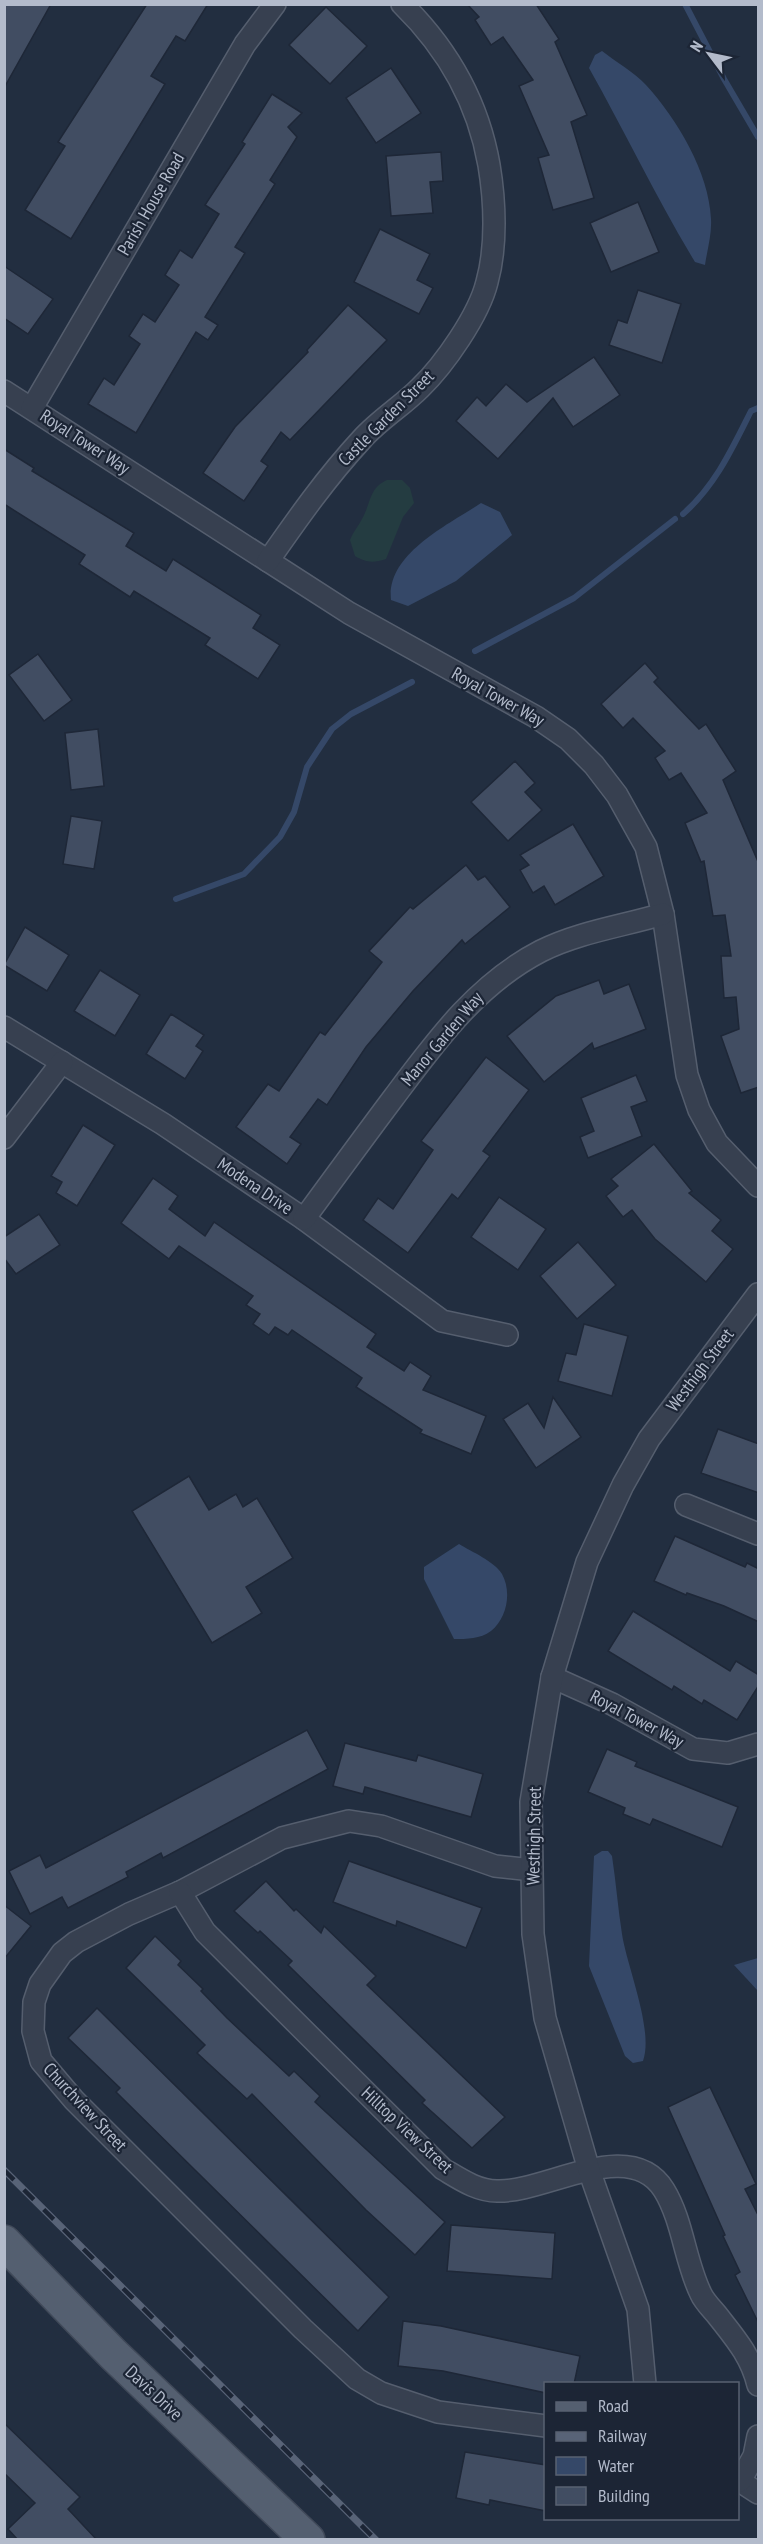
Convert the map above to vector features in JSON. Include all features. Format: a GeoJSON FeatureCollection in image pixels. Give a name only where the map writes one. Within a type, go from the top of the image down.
{"type":"FeatureCollection","features":[{"type":"Feature","properties":{"kind":"main road","name":"Davis Drive"},"geometry":{"type":"LineString","coordinates":[[4,2242],[113,2354],[308,2540]]}},
{"type":"Feature","properties":{"kind":"street","name":"Parish House Road"},"geometry":{"type":"LineString","coordinates":[[32,408],[245,44],[275,4]]}},
{"type":"Feature","properties":{"kind":"street","name":"Castle Garden Street"},"geometry":{"type":"LineString","coordinates":[[268,561],[318,488],[364,437],[421,387],[470,319],[487,283],[492,244],[492,180],[478,116],[456,69],[417,18],[402,4]]}},
{"type":"Feature","properties":{"kind":"street","name":"Royal Tower Way"},"geometry":{"type":"LineString","coordinates":[[4,391],[384,633],[536,717],[568,739],[594,765],[617,795],[646,847],[663,914],[687,1076],[696,1101],[717,1143],[759,1186]]}},
{"type":"Feature","properties":{"kind":"street","name":"Manor Garden Way"},"geometry":{"type":"LineString","coordinates":[[304,1219],[419,1064],[457,1017],[494,981],[541,951],[570,938],[663,914]]}},
{"type":"Feature","properties":{"kind":"street","name":"Modena Drive"},"geometry":{"type":"LineString","coordinates":[[4,1026],[163,1124],[304,1219],[442,1321],[507,1335]]}},
{"type":"Feature","properties":{"kind":"street"},"geometry":{"type":"LineString","coordinates":[[4,1138],[62,1062]]}},
{"type":"Feature","properties":{"kind":"street","name":"Westhigh Street"},"geometry":{"type":"LineString","coordinates":[[645,2382],[638,2309],[589,2170],[545,2018],[533,1934],[531,1802],[552,1677],[587,1562],[623,1485],[649,1439],[676,1400],[759,1294]]}},
{"type":"Feature","properties":{"kind":"street"},"geometry":{"type":"LineString","coordinates":[[686,1504],[759,1534]]}},
{"type":"Feature","properties":{"kind":"street","name":"Royal Tower Way"},"geometry":{"type":"LineString","coordinates":[[552,1677],[612,1704],[693,1749],[729,1753],[759,1744]]}},
{"type":"Feature","properties":{"kind":"street","name":"Churchview Street"},"geometry":{"type":"LineString","coordinates":[[532,1870],[495,1866],[381,1826],[349,1821],[282,1838],[180,1892],[129,1914],[76,1942],[62,1953],[40,1983],[34,2002],[33,2031],[41,2061],[74,2100],[357,2379],[381,2393],[438,2412],[544,2426]]}},
{"type":"Feature","properties":{"kind":"street","name":"Hilltop View Street"},"geometry":{"type":"LineString","coordinates":[[180,1892],[205,1932],[443,2169],[470,2185],[498,2191],[589,2170],[623,2166],[646,2172],[664,2190],[701,2294],[743,2346],[754,2366],[759,2385]]}},
{"type":"Feature","properties":{"kind":"street"},"geometry":{"type":"LineString","coordinates":[[759,2436],[754,2456],[739,2481],[759,2493]]}},
{"type":"Feature","properties":{"kind":"green space"},"geometry":{"type":"Polygon","coordinates":[[[387,480],[402,480],[410,488],[414,503],[403,517],[386,559],[367,561],[355,556],[350,540],[377,487],[387,480]]]}},
{"type":"Feature","properties":{"kind":"water"},"geometry":{"type":"Polygon","coordinates":[[[602,51],[630,71],[658,99],[680,130],[698,165],[709,201],[711,219],[705,265],[695,262],[589,68],[595,55],[602,51]]]}},
{"type":"Feature","properties":{"kind":"water"},"geometry":{"type":"Polygon","coordinates":[[[481,503],[500,512],[512,535],[456,581],[408,606],[391,600],[392,584],[398,569],[409,555],[437,531],[481,503]]]}},
{"type":"Feature","properties":{"kind":"water"},"geometry":{"type":"Polygon","coordinates":[[[459,1544],[498,1569],[507,1589],[504,1612],[496,1626],[487,1634],[469,1639],[454,1639],[424,1579],[424,1567],[459,1544]]]}},
{"type":"Feature","properties":{"kind":"water"},"geometry":{"type":"Polygon","coordinates":[[[602,1851],[608,1851],[612,1856],[622,1934],[643,2016],[645,2048],[643,2061],[633,2063],[625,2056],[589,1966],[594,1856],[602,1851]]]}},
{"type":"Feature","properties":{"kind":"water"},"geometry":{"type":"Polygon","coordinates":[[[758,1958],[758,1991],[734,1965],[758,1958]]]}},
{"type":"Feature","properties":{"kind":"building"},"geometry":{"type":"Polygon","coordinates":[[[4,4],[51,4],[4,88],[4,4]]]}},
{"type":"Feature","properties":{"kind":"building"},"geometry":{"type":"Polygon","coordinates":[[[147,4],[208,4],[185,41],[176,36],[151,76],[165,84],[71,239],[25,210],[65,146],[58,142],[147,4]]]}},
{"type":"Feature","properties":{"kind":"building"},"geometry":{"type":"Polygon","coordinates":[[[467,4],[536,4],[559,39],[555,42],[587,115],[571,122],[594,198],[553,210],[538,158],[549,155],[519,86],[533,80],[503,37],[491,45],[475,20],[479,17],[467,4]]]}},
{"type":"Feature","properties":{"kind":"building"},"geometry":{"type":"Polygon","coordinates":[[[326,7],[367,46],[330,84],[289,45],[326,7]]]}},
{"type":"Feature","properties":{"kind":"building"},"geometry":{"type":"Polygon","coordinates":[[[391,68],[421,113],[376,143],[346,98],[391,68]]]}},
{"type":"Feature","properties":{"kind":"building"},"geometry":{"type":"Polygon","coordinates":[[[272,94],[302,113],[288,127],[297,137],[270,180],[275,184],[235,247],[245,253],[205,317],[218,325],[208,340],[196,332],[136,433],[88,404],[104,378],[114,385],[140,344],[129,336],[143,314],[155,322],[179,285],[165,275],[180,250],[192,258],[219,214],[205,205],[245,144],[242,142],[272,94]]]}},
{"type":"Feature","properties":{"kind":"building"},"geometry":{"type":"Polygon","coordinates":[[[441,152],[443,181],[430,182],[433,213],[391,216],[386,156],[441,152]]]}},
{"type":"Feature","properties":{"kind":"building"},"geometry":{"type":"Polygon","coordinates":[[[638,202],[659,252],[611,272],[590,223],[638,202]]]}},
{"type":"Feature","properties":{"kind":"building"},"geometry":{"type":"Polygon","coordinates":[[[380,229],[430,254],[417,280],[433,288],[419,314],[354,282],[380,229]]]}},
{"type":"Feature","properties":{"kind":"building"},"geometry":{"type":"Polygon","coordinates":[[[4,266],[53,299],[28,334],[4,318],[4,266]]]}},
{"type":"Feature","properties":{"kind":"building"},"geometry":{"type":"Polygon","coordinates":[[[638,290],[681,304],[662,363],[609,345],[618,320],[627,323],[638,290]]]}},
{"type":"Feature","properties":{"kind":"building"},"geometry":{"type":"Polygon","coordinates":[[[348,305],[387,340],[290,440],[281,432],[261,461],[268,466],[244,501],[203,473],[235,427],[308,352],[307,350],[348,305]]]}},
{"type":"Feature","properties":{"kind":"building"},"geometry":{"type":"Polygon","coordinates":[[[594,357],[620,395],[573,427],[553,398],[498,459],[456,421],[477,397],[486,406],[506,384],[527,402],[594,357]]]}},
{"type":"Feature","properties":{"kind":"building"},"geometry":{"type":"Polygon","coordinates":[[[4,449],[34,468],[32,471],[134,533],[126,546],[166,571],[173,559],[261,615],[253,628],[280,645],[258,679],[205,645],[210,638],[134,591],[130,597],[79,564],[85,555],[4,504],[4,449]]]}},
{"type":"Feature","properties":{"kind":"building"},"geometry":{"type":"Polygon","coordinates":[[[38,654],[72,700],[44,721],[9,675],[38,654]]]}},
{"type":"Feature","properties":{"kind":"building"},"geometry":{"type":"Polygon","coordinates":[[[645,663],[658,678],[654,682],[699,729],[706,724],[736,771],[723,780],[759,864],[759,1087],[741,1093],[721,1036],[739,1029],[736,997],[724,998],[721,956],[731,956],[725,915],[713,916],[704,861],[701,862],[685,823],[707,813],[681,773],[669,780],[655,758],[665,751],[633,718],[623,728],[601,704],[645,663]]]}},
{"type":"Feature","properties":{"kind":"building"},"geometry":{"type":"Polygon","coordinates":[[[98,729],[104,786],[71,790],[65,733],[98,729]]]}},
{"type":"Feature","properties":{"kind":"building"},"geometry":{"type":"Polygon","coordinates":[[[515,761],[535,783],[525,792],[542,810],[508,841],[471,802],[515,761]]]}},
{"type":"Feature","properties":{"kind":"building"},"geometry":{"type":"Polygon","coordinates":[[[71,816],[102,821],[94,869],[63,864],[71,816]]]}},
{"type":"Feature","properties":{"kind":"building"},"geometry":{"type":"Polygon","coordinates":[[[573,824],[604,876],[555,905],[544,886],[533,893],[520,870],[529,865],[520,855],[573,824]]]}},
{"type":"Feature","properties":{"kind":"building"},"geometry":{"type":"Polygon","coordinates":[[[466,865],[478,880],[485,876],[510,907],[465,944],[462,940],[413,991],[366,1047],[327,1105],[318,1099],[290,1137],[301,1144],[287,1164],[236,1127],[268,1084],[279,1091],[320,1032],[325,1035],[382,962],[369,951],[410,907],[413,909],[466,865]]]}},
{"type":"Feature","properties":{"kind":"building"},"geometry":{"type":"Polygon","coordinates":[[[25,927],[69,955],[47,991],[4,965],[25,927]]]}},
{"type":"Feature","properties":{"kind":"building"},"geometry":{"type":"Polygon","coordinates":[[[100,970],[140,995],[115,1036],[74,1011],[100,970]]]}},
{"type":"Feature","properties":{"kind":"building"},"geometry":{"type":"Polygon","coordinates":[[[599,980],[604,994],[629,984],[646,1029],[594,1049],[592,1043],[544,1082],[507,1036],[556,996],[599,980]]]}},
{"type":"Feature","properties":{"kind":"building"},"geometry":{"type":"Polygon","coordinates":[[[171,1014],[204,1035],[196,1046],[203,1051],[185,1079],[146,1054],[171,1014]]]}},
{"type":"Feature","properties":{"kind":"building"},"geometry":{"type":"Polygon","coordinates":[[[486,1057],[529,1090],[483,1151],[490,1156],[458,1199],[452,1194],[408,1253],[363,1220],[378,1198],[393,1209],[433,1150],[421,1141],[486,1057]]]}},
{"type":"Feature","properties":{"kind":"building"},"geometry":{"type":"Polygon","coordinates":[[[636,1075],[647,1101],[631,1107],[642,1136],[588,1158],[580,1137],[594,1131],[581,1098],[636,1075]]]}},
{"type":"Feature","properties":{"kind":"building"},"geometry":{"type":"Polygon","coordinates":[[[83,1125],[115,1145],[77,1206],[56,1193],[62,1182],[51,1176],[83,1125]]]}},
{"type":"Feature","properties":{"kind":"building"},"geometry":{"type":"Polygon","coordinates":[[[654,1144],[692,1191],[689,1193],[721,1220],[712,1231],[733,1249],[706,1282],[655,1239],[632,1210],[623,1217],[606,1196],[618,1186],[611,1179],[654,1144]]]}},
{"type":"Feature","properties":{"kind":"building"},"geometry":{"type":"Polygon","coordinates":[[[153,1178],[178,1196],[169,1209],[205,1236],[214,1222],[376,1334],[367,1347],[404,1371],[410,1362],[431,1376],[423,1390],[486,1416],[471,1454],[420,1433],[422,1430],[356,1387],[362,1378],[292,1330],[288,1335],[275,1327],[269,1335],[253,1324],[260,1314],[246,1305],[253,1296],[179,1246],[169,1259],[121,1223],[153,1178]]]}},
{"type":"Feature","properties":{"kind":"building"},"geometry":{"type":"Polygon","coordinates":[[[499,1197],[546,1229],[518,1270],[471,1237],[499,1197]]]}},
{"type":"Feature","properties":{"kind":"building"},"geometry":{"type":"Polygon","coordinates":[[[39,1214],[60,1245],[16,1274],[4,1258],[4,1237],[39,1214]]]}},
{"type":"Feature","properties":{"kind":"building"},"geometry":{"type":"Polygon","coordinates":[[[578,1242],[616,1285],[577,1319],[540,1276],[578,1242]]]}},
{"type":"Feature","properties":{"kind":"building"},"geometry":{"type":"Polygon","coordinates":[[[584,1324],[628,1336],[612,1396],[558,1381],[566,1353],[576,1355],[584,1324]]]}},
{"type":"Feature","properties":{"kind":"building"},"geometry":{"type":"Polygon","coordinates":[[[553,1397],[581,1437],[536,1468],[503,1419],[528,1403],[544,1428],[553,1397]]]}},
{"type":"Feature","properties":{"kind":"building"},"geometry":{"type":"Polygon","coordinates":[[[718,1429],[759,1444],[759,1493],[701,1473],[718,1429]]]}},
{"type":"Feature","properties":{"kind":"building"},"geometry":{"type":"Polygon","coordinates":[[[189,1476],[209,1510],[236,1494],[243,1507],[257,1498],[293,1558],[246,1587],[262,1613],[212,1643],[132,1511],[189,1476]]]}},
{"type":"Feature","properties":{"kind":"building"},"geometry":{"type":"Polygon","coordinates":[[[675,1536],[745,1567],[747,1563],[759,1569],[759,1622],[724,1606],[687,1593],[686,1595],[654,1581],[675,1536]]]}},
{"type":"Feature","properties":{"kind":"building"},"geometry":{"type":"Polygon","coordinates":[[[633,1611],[730,1671],[736,1661],[759,1675],[759,1685],[737,1720],[704,1700],[702,1704],[674,1686],[672,1690],[608,1651],[633,1611]]]}},
{"type":"Feature","properties":{"kind":"building"},"geometry":{"type":"Polygon","coordinates":[[[307,1730],[328,1769],[163,1858],[161,1853],[126,1872],[128,1877],[68,1908],[62,1897],[30,1914],[9,1871],[40,1855],[46,1868],[307,1730]]]}},
{"type":"Feature","properties":{"kind":"building"},"geometry":{"type":"Polygon","coordinates":[[[345,1743],[416,1761],[418,1755],[483,1774],[471,1817],[365,1787],[363,1794],[333,1786],[345,1743]]]}},
{"type":"Feature","properties":{"kind":"building"},"geometry":{"type":"Polygon","coordinates":[[[607,1749],[637,1762],[635,1766],[738,1807],[722,1847],[653,1819],[650,1825],[623,1814],[625,1808],[588,1792],[607,1749]]]}},
{"type":"Feature","properties":{"kind":"building"},"geometry":{"type":"Polygon","coordinates":[[[349,1861],[482,1908],[466,1948],[397,1921],[396,1926],[333,1902],[349,1861]]]}},
{"type":"Feature","properties":{"kind":"building"},"geometry":{"type":"Polygon","coordinates":[[[266,1881],[294,1911],[296,1909],[321,1933],[324,1926],[376,1976],[367,1985],[505,2117],[472,2148],[422,2103],[425,2100],[288,1965],[292,1961],[260,1931],[258,1933],[234,1911],[266,1881]]]}},
{"type":"Feature","properties":{"kind":"building"},"geometry":{"type":"Polygon","coordinates":[[[4,1905],[31,1926],[4,1959],[4,1905]]]}},
{"type":"Feature","properties":{"kind":"building"},"geometry":{"type":"Polygon","coordinates":[[[155,1936],[181,1961],[178,1965],[203,1989],[201,1991],[227,2018],[289,2076],[294,2071],[320,2096],[315,2102],[445,2222],[415,2255],[366,2210],[252,2094],[247,2099],[197,2053],[205,2045],[126,1968],[155,1936]]]}},
{"type":"Feature","properties":{"kind":"building"},"geometry":{"type":"Polygon","coordinates":[[[97,2008],[389,2297],[358,2331],[116,2092],[120,2088],[68,2038],[97,2008]]]}},
{"type":"Feature","properties":{"kind":"building"},"geometry":{"type":"Polygon","coordinates":[[[710,2087],[756,2184],[745,2189],[759,2217],[759,2324],[735,2275],[740,2272],[668,2107],[710,2087]]]}},
{"type":"Feature","properties":{"kind":"building"},"geometry":{"type":"Polygon","coordinates":[[[451,2225],[555,2233],[552,2279],[447,2271],[451,2225]]]}},
{"type":"Feature","properties":{"kind":"building"},"geometry":{"type":"Polygon","coordinates":[[[403,2321],[441,2326],[580,2356],[574,2382],[544,2382],[544,2393],[443,2371],[398,2366],[403,2321]]]}},
{"type":"Feature","properties":{"kind":"building"},"geometry":{"type":"Polygon","coordinates":[[[4,2423],[80,2497],[68,2509],[97,2540],[18,2540],[8,2529],[35,2503],[4,2473],[4,2423]]]}},
{"type":"Feature","properties":{"kind":"building"},"geometry":{"type":"Polygon","coordinates":[[[465,2452],[544,2465],[544,2511],[490,2500],[489,2505],[456,2498],[465,2452]]]}},
{"type":"Feature","properties":{"kind":"waterway"},"geometry":{"type":"LineString","coordinates":[[685,4],[724,79],[758,137]]}},
{"type":"Feature","properties":{"kind":"waterway"},"geometry":{"type":"LineString","coordinates":[[683,514],[714,479],[751,411],[758,408]]}},
{"type":"Feature","properties":{"kind":"waterway"},"geometry":{"type":"LineString","coordinates":[[475,651],[574,598],[675,519]]}},
{"type":"Feature","properties":{"kind":"waterway"},"geometry":{"type":"LineString","coordinates":[[176,899],[244,874],[280,837],[294,812],[307,767],[332,729],[351,714],[412,682]]}},
{"type":"Feature","properties":{"kind":"railway"},"geometry":{"type":"LineString","coordinates":[[4,2170],[376,2540]]}}]}
